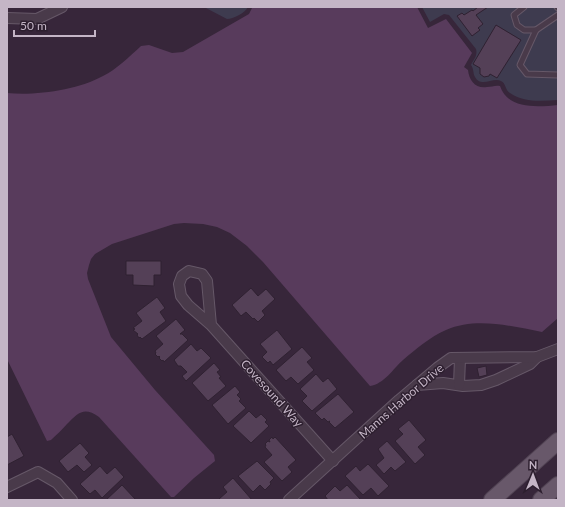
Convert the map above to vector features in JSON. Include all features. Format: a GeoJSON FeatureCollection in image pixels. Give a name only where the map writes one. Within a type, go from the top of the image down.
{"type":"FeatureCollection","features":[{"type":"Feature","properties":{"kind":"main road"},"geometry":{"type":"LineString","coordinates":[[492,500],[558,441]]}},
{"type":"Feature","properties":{"kind":"main road"},"geometry":{"type":"LineString","coordinates":[[541,500],[558,485]]}},
{"type":"Feature","properties":{"kind":"street"},"geometry":{"type":"LineString","coordinates":[[7,18],[37,19],[62,7]]}},
{"type":"Feature","properties":{"kind":"street","name":"Covesound Way"},"geometry":{"type":"LineString","coordinates":[[212,325],[207,281],[202,274],[189,272],[182,276],[179,284],[181,296],[188,305],[212,325],[333,461]]}},
{"type":"Feature","properties":{"kind":"street","name":"Manns Harbor Drive"},"geometry":{"type":"LineString","coordinates":[[289,500],[417,385],[451,358],[537,357],[558,349]]}},
{"type":"Feature","properties":{"kind":"street"},"geometry":{"type":"LineString","coordinates":[[417,385],[443,383],[476,385],[496,380],[530,364],[537,357]]}},
{"type":"Feature","properties":{"kind":"street"},"geometry":{"type":"LineString","coordinates":[[459,385],[460,358]]}},
{"type":"Feature","properties":{"kind":"street"},"geometry":{"type":"LineString","coordinates":[[7,487],[38,472],[57,483],[72,500]]}},
{"type":"Feature","properties":{"kind":"lane"},"geometry":{"type":"LineString","coordinates":[[524,7],[514,15],[517,25],[524,30],[536,30]]}},
{"type":"Feature","properties":{"kind":"lane"},"geometry":{"type":"LineString","coordinates":[[558,14],[536,30],[520,65],[527,74],[558,75]]}},
{"type":"Feature","properties":{"kind":"shaded area"},"geometry":{"type":"Polygon","coordinates":[[[204,7],[248,7],[239,15],[227,19],[204,7]]]}},
{"type":"Feature","properties":{"kind":"shaded area"},"geometry":{"type":"Polygon","coordinates":[[[417,7],[428,28],[446,19],[472,53],[464,67],[468,70],[470,78],[476,85],[480,87],[500,86],[504,94],[510,99],[524,105],[558,105],[558,318],[542,332],[506,325],[481,323],[457,326],[434,336],[403,360],[388,376],[375,385],[370,386],[263,262],[247,246],[230,233],[217,227],[203,224],[184,223],[174,224],[112,244],[95,254],[91,259],[87,273],[111,337],[155,390],[214,455],[215,461],[174,497],[171,497],[99,417],[94,414],[85,411],[78,414],[51,440],[47,441],[7,359],[7,93],[43,93],[69,88],[93,81],[113,70],[141,46],[149,45],[172,53],[183,52],[249,14],[252,8],[417,7]]]}},
{"type":"Feature","properties":{"kind":"shaded area"},"geometry":{"type":"Polygon","coordinates":[[[422,7],[558,7],[556,16],[558,20],[558,100],[527,100],[508,92],[504,83],[501,81],[494,80],[480,82],[474,76],[471,65],[476,56],[476,49],[449,15],[444,14],[430,22],[422,7]]]}},
{"type":"Feature","properties":{"kind":"building"},"geometry":{"type":"Polygon","coordinates":[[[478,7],[488,7],[476,15],[483,24],[478,28],[480,30],[472,36],[457,16],[462,13],[464,15],[478,7]]]}},
{"type":"Feature","properties":{"kind":"building"},"geometry":{"type":"Polygon","coordinates":[[[496,25],[521,40],[497,78],[490,74],[489,76],[484,77],[480,74],[480,68],[473,64],[496,25]]]}},
{"type":"Feature","properties":{"kind":"building"},"geometry":{"type":"Polygon","coordinates":[[[126,261],[161,261],[161,275],[154,275],[154,286],[133,285],[133,275],[126,275],[126,261]]]}},
{"type":"Feature","properties":{"kind":"building"},"geometry":{"type":"Polygon","coordinates":[[[251,288],[258,296],[266,289],[275,299],[262,311],[265,315],[258,322],[246,312],[241,316],[232,305],[251,288]]]}},
{"type":"Feature","properties":{"kind":"building"},"geometry":{"type":"Polygon","coordinates":[[[157,297],[165,308],[160,312],[166,321],[142,339],[140,337],[139,338],[137,335],[138,334],[133,330],[135,329],[133,328],[142,321],[136,313],[157,297]]]}},
{"type":"Feature","properties":{"kind":"building"},"geometry":{"type":"Polygon","coordinates":[[[176,319],[185,330],[180,334],[188,340],[164,362],[155,354],[155,351],[163,344],[156,336],[176,319]]]}},
{"type":"Feature","properties":{"kind":"building"},"geometry":{"type":"Polygon","coordinates":[[[277,330],[292,349],[273,365],[270,361],[268,363],[262,357],[267,352],[260,344],[277,330]]]}},
{"type":"Feature","properties":{"kind":"building"},"geometry":{"type":"Polygon","coordinates":[[[191,344],[197,351],[201,348],[211,358],[186,381],[182,376],[187,372],[181,366],[178,366],[174,360],[191,344]]]}},
{"type":"Feature","properties":{"kind":"building"},"geometry":{"type":"Polygon","coordinates":[[[302,347],[312,358],[307,362],[314,370],[298,384],[291,377],[286,381],[276,370],[302,347]]]}},
{"type":"Feature","properties":{"kind":"building"},"geometry":{"type":"Polygon","coordinates":[[[214,363],[220,370],[217,372],[221,377],[219,378],[226,386],[208,401],[192,383],[214,363]]]}},
{"type":"Feature","properties":{"kind":"building"},"geometry":{"type":"Polygon","coordinates":[[[486,366],[487,375],[479,377],[477,368],[486,366]]]}},
{"type":"Feature","properties":{"kind":"building"},"geometry":{"type":"Polygon","coordinates":[[[316,374],[323,382],[328,378],[337,389],[312,411],[302,401],[307,396],[300,389],[316,374]]]}},
{"type":"Feature","properties":{"kind":"building"},"geometry":{"type":"Polygon","coordinates":[[[235,386],[240,392],[237,395],[241,399],[239,401],[246,408],[228,424],[212,405],[235,386]]]}},
{"type":"Feature","properties":{"kind":"building"},"geometry":{"type":"Polygon","coordinates":[[[338,394],[354,412],[335,428],[329,422],[330,421],[328,422],[324,418],[322,420],[315,413],[338,394]]]}},
{"type":"Feature","properties":{"kind":"building"},"geometry":{"type":"Polygon","coordinates":[[[249,411],[256,418],[261,414],[267,420],[265,422],[269,426],[251,443],[233,426],[249,411]]]}},
{"type":"Feature","properties":{"kind":"building"},"geometry":{"type":"Polygon","coordinates":[[[409,420],[426,440],[418,447],[425,455],[415,464],[395,441],[403,434],[398,429],[409,420]]]}},
{"type":"Feature","properties":{"kind":"building"},"geometry":{"type":"Polygon","coordinates":[[[12,434],[24,456],[7,465],[7,437],[12,434]]]}},
{"type":"Feature","properties":{"kind":"building"},"geometry":{"type":"Polygon","coordinates":[[[272,437],[273,439],[275,437],[296,460],[288,467],[292,472],[282,481],[264,462],[272,455],[265,447],[265,444],[268,441],[270,442],[269,440],[272,437]]]}},
{"type":"Feature","properties":{"kind":"building"},"geometry":{"type":"Polygon","coordinates":[[[387,441],[406,462],[395,471],[391,467],[384,474],[376,465],[384,458],[378,449],[387,441]]]}},
{"type":"Feature","properties":{"kind":"building"},"geometry":{"type":"Polygon","coordinates":[[[80,443],[89,453],[85,457],[92,465],[84,472],[77,465],[68,472],[59,461],[80,443]]]}},
{"type":"Feature","properties":{"kind":"building"},"geometry":{"type":"Polygon","coordinates":[[[257,461],[274,478],[265,490],[260,485],[253,492],[238,476],[257,461]]]}},
{"type":"Feature","properties":{"kind":"building"},"geometry":{"type":"Polygon","coordinates":[[[368,464],[389,486],[378,496],[371,488],[363,495],[345,476],[356,466],[360,471],[368,464]]]}},
{"type":"Feature","properties":{"kind":"building"},"geometry":{"type":"Polygon","coordinates":[[[100,466],[107,474],[115,467],[124,477],[102,498],[95,490],[90,494],[80,484],[100,466]]]}},
{"type":"Feature","properties":{"kind":"building"},"geometry":{"type":"Polygon","coordinates":[[[233,478],[252,500],[219,499],[227,492],[223,487],[233,478]]]}},
{"type":"Feature","properties":{"kind":"building"},"geometry":{"type":"Polygon","coordinates":[[[122,485],[136,500],[106,500],[122,485]]]}},
{"type":"Feature","properties":{"kind":"building"},"geometry":{"type":"Polygon","coordinates":[[[347,485],[361,500],[328,500],[325,496],[335,486],[340,491],[347,485]]]}}]}
